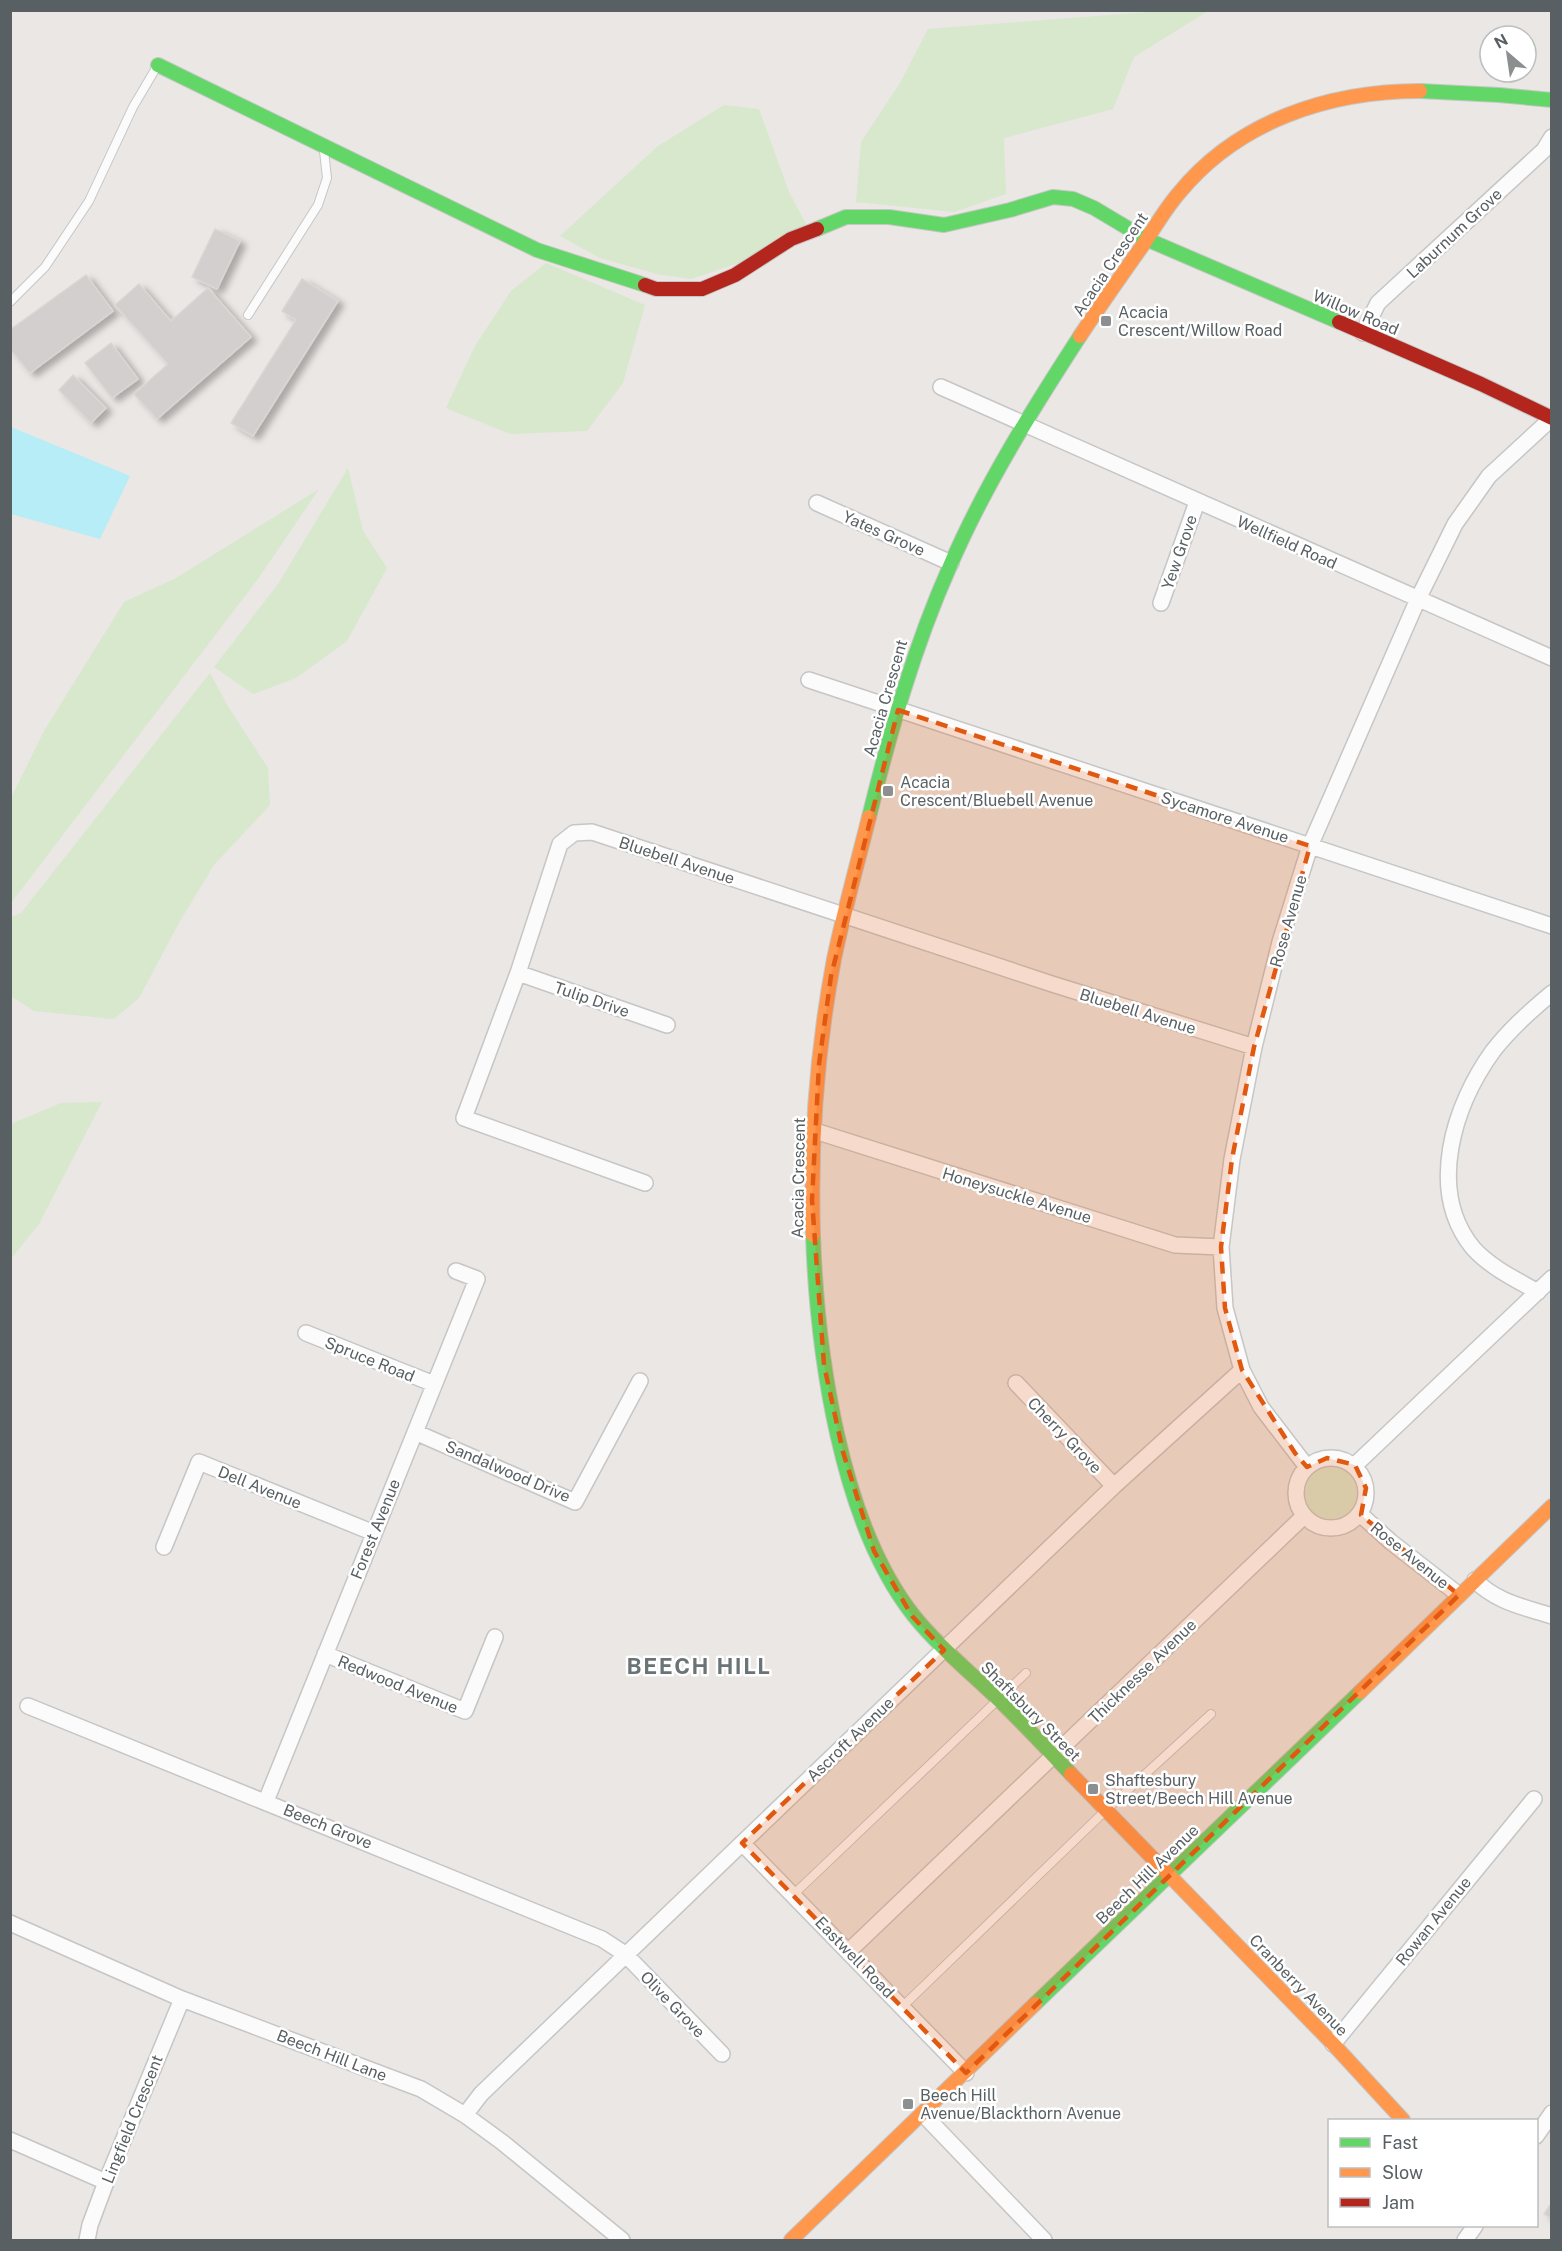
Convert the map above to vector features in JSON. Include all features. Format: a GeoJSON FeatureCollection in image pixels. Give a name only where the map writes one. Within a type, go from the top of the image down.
{"type":"FeatureCollection","features":[{"type":"Feature","properties":{"kind":"street","name":"Willow Road"},"geometry":{"type":"LineString","coordinates":[[158,65],[537,250],[656,289],[702,289],[735,274],[791,239],[846,217],[889,217],[944,225],[1010,210],[1053,197],[1073,199],[1094,208],[1146,239],[1481,384],[1551,418]]}},
{"type":"Feature","properties":{"kind":"street","name":"Acacia Crescent"},"geometry":{"type":"LineString","coordinates":[[944,1650],[912,1616],[893,1587],[874,1551],[857,1504],[824,1365],[816,1293],[812,1200],[819,1064],[831,976],[871,806],[921,636],[951,564],[984,495],[1023,425],[1179,192],[1214,156],[1261,126],[1317,103],[1374,92],[1426,90],[1483,92],[1551,100]]}},
{"type":"Feature","properties":{"kind":"street","name":"Laburnum Grove"},"geometry":{"type":"LineString","coordinates":[[1363,333],[1377,303],[1544,150],[1551,137]]}},
{"type":"Feature","properties":{"kind":"street","name":"Wellfield Road"},"geometry":{"type":"LineString","coordinates":[[941,387],[1551,658]]}},
{"type":"Feature","properties":{"kind":"street","name":"Rose Avenue"},"geometry":{"type":"LineString","coordinates":[[1307,1467],[1261,1407],[1242,1370],[1225,1308],[1221,1247],[1232,1159],[1254,1047],[1280,942],[1310,846],[1418,599],[1455,524],[1489,476],[1551,418]]}},
{"type":"Feature","properties":{"kind":"street","name":"Yew Grove"},"geometry":{"type":"LineString","coordinates":[[1161,603],[1197,502]]}},
{"type":"Feature","properties":{"kind":"street","name":"Yates Grove"},"geometry":{"type":"LineString","coordinates":[[817,503],[951,564]]}},
{"type":"Feature","properties":{"kind":"street","name":"Sycamore Avenue"},"geometry":{"type":"LineString","coordinates":[[809,680],[1551,926]]}},
{"type":"Feature","properties":{"kind":"street","name":"Bluebell Avenue"},"geometry":{"type":"LineString","coordinates":[[645,1183],[464,1118],[518,973],[560,844],[574,833],[592,832],[1052,984],[1254,1047]]}},
{"type":"Feature","properties":{"kind":"street","name":"Tulip Drive"},"geometry":{"type":"LineString","coordinates":[[518,973],[667,1025]]}},
{"type":"Feature","properties":{"kind":"street"},"geometry":{"type":"LineString","coordinates":[[1538,1292],[1489,1263],[1474,1249],[1455,1216],[1448,1169],[1451,1145],[1460,1113],[1474,1082],[1492,1052],[1513,1028],[1551,993]]}},
{"type":"Feature","properties":{"kind":"street","name":"Honeysuckle Avenue"},"geometry":{"type":"LineString","coordinates":[[814,1131],[1175,1245],[1221,1247]]}},
{"type":"Feature","properties":{"kind":"street","name":"Forest Avenue"},"geometry":{"type":"LineString","coordinates":[[266,1801],[477,1279],[456,1271]]}},
{"type":"Feature","properties":{"kind":"street"},"geometry":{"type":"LineString","coordinates":[[1355,1466],[1551,1278]]}},
{"type":"Feature","properties":{"kind":"street","name":"Spruce Road"},"geometry":{"type":"LineString","coordinates":[[306,1334],[434,1384]]}},
{"type":"Feature","properties":{"kind":"street","name":"Ascroft Avenue"},"geometry":{"type":"LineString","coordinates":[[465,2115],[481,2094],[625,1954],[1114,1486],[1242,1370]]}},
{"type":"Feature","properties":{"kind":"street","name":"Sandalwood Drive"},"geometry":{"type":"LineString","coordinates":[[415,1432],[574,1502],[640,1381]]}},
{"type":"Feature","properties":{"kind":"street","name":"Cherry Grove"},"geometry":{"type":"LineString","coordinates":[[1016,1383],[1114,1486]]}},
{"type":"Feature","properties":{"kind":"street"},"geometry":{"type":"LineString","coordinates":[[1327,1458],[1337,1458],[1355,1466],[1363,1477],[1366,1488],[1366,1500],[1360,1514],[1346,1525],[1335,1528],[1325,1528],[1314,1524],[1304,1516],[1296,1498],[1300,1476],[1307,1467],[1327,1458]]}},
{"type":"Feature","properties":{"kind":"street","name":"Dell Avenue"},"geometry":{"type":"LineString","coordinates":[[164,1547],[199,1462],[374,1533]]}},
{"type":"Feature","properties":{"kind":"street","name":"Beech Hill Avenue"},"geometry":{"type":"LineString","coordinates":[[791,2241],[1551,1506]]}},
{"type":"Feature","properties":{"kind":"street","name":"Rose Avenue"},"geometry":{"type":"LineString","coordinates":[[1360,1514],[1391,1542],[1460,1595]]}},
{"type":"Feature","properties":{"kind":"street","name":"Thicknesse Avenue"},"geometry":{"type":"LineString","coordinates":[[849,1951],[1304,1516]]}},
{"type":"Feature","properties":{"kind":"street"},"geometry":{"type":"LineString","coordinates":[[1475,1580],[1489,1593],[1502,1600],[1551,1616]]}},
{"type":"Feature","properties":{"kind":"street","name":"Redwood Avenue"},"geometry":{"type":"LineString","coordinates":[[325,1654],[465,1711],[495,1637]]}},
{"type":"Feature","properties":{"kind":"street","name":"Shaftsbury Street"},"geometry":{"type":"LineString","coordinates":[[944,1650],[998,1699],[1169,1874]]}},
{"type":"Feature","properties":{"kind":"street","name":"Beech Grove"},"geometry":{"type":"LineString","coordinates":[[28,1706],[602,1939],[625,1954]]}},
{"type":"Feature","properties":{"kind":"street","name":"Rowan Avenue"},"geometry":{"type":"LineString","coordinates":[[1333,2044],[1534,1799]]}},
{"type":"Feature","properties":{"kind":"street","name":"Eastwell Road"},"geometry":{"type":"LineString","coordinates":[[742,1843],[966,2073]]}},
{"type":"Feature","properties":{"kind":"street","name":"Cranberry Avenue"},"geometry":{"type":"LineString","coordinates":[[1169,1874],[1333,2044],[1401,2119]]}},
{"type":"Feature","properties":{"kind":"street","name":"Beech Hill Lane"},"geometry":{"type":"LineString","coordinates":[[10,1923],[182,1999],[421,2089],[465,2115],[502,2142],[612,2237]]}},
{"type":"Feature","properties":{"kind":"street","name":"Olive Grove"},"geometry":{"type":"LineString","coordinates":[[625,1954],[722,2054]]}},
{"type":"Feature","properties":{"kind":"street","name":"Lingfield Crescent"},"geometry":{"type":"LineString","coordinates":[[87,2241],[90,2225],[106,2182],[182,1999]]}},
{"type":"Feature","properties":{"kind":"street"},"geometry":{"type":"LineString","coordinates":[[1538,2133],[1551,2113]]}},
{"type":"Feature","properties":{"kind":"street"},"geometry":{"type":"LineString","coordinates":[[923,2114],[1044,2241]]}},
{"type":"Feature","properties":{"kind":"street"},"geometry":{"type":"LineString","coordinates":[[10,2140],[106,2182]]}},
{"type":"Feature","properties":{"kind":"street"},"geometry":{"type":"LineString","coordinates":[[1465,2241],[1474,2227]]}},
{"type":"Feature","properties":{"kind":"lane"},"geometry":{"type":"LineString","coordinates":[[10,302],[45,267],[89,201],[133,107],[158,65]]}},
{"type":"Feature","properties":{"kind":"lane"},"geometry":{"type":"LineString","coordinates":[[248,315],[318,205],[327,178],[324,146]]}},
{"type":"Feature","properties":{"kind":"lane"},"geometry":{"type":"LineString","coordinates":[[793,1895],[1026,1673]]}},
{"type":"Feature","properties":{"kind":"lane"},"geometry":{"type":"LineString","coordinates":[[902,2007],[1106,1810],[1210,1714]]}},
{"type":"Feature","properties":{"kind":"highlighted area"},"geometry":{"type":"Polygon","coordinates":[[[898,710],[1310,846],[1254,1047],[1232,1159],[1221,1247],[1225,1308],[1242,1370],[1295,1453],[1307,1467],[1327,1458],[1355,1465],[1366,1488],[1361,1515],[1459,1595],[966,2073],[742,1843],[944,1650],[912,1616],[874,1551],[843,1452],[824,1365],[812,1200],[819,1064],[831,976],[898,710]]]}},
{"type":"Feature","properties":{"kind":"green space"},"geometry":{"type":"Polygon","coordinates":[[[1161,11],[1208,11],[1134,57],[1113,109],[1004,138],[1006,194],[954,212],[856,202],[861,142],[900,83],[928,29],[1161,11]]]}},
{"type":"Feature","properties":{"kind":"green space"},"geometry":{"type":"Polygon","coordinates":[[[724,105],[759,109],[789,192],[807,226],[742,262],[691,279],[657,274],[600,258],[560,236],[658,146],[724,105]]]}},
{"type":"Feature","properties":{"kind":"green space"},"geometry":{"type":"Polygon","coordinates":[[[546,263],[645,305],[623,383],[587,431],[510,434],[446,408],[475,346],[511,291],[546,263]]]}},
{"type":"Feature","properties":{"kind":"green space"},"geometry":{"type":"Polygon","coordinates":[[[348,468],[363,531],[387,568],[347,641],[296,678],[253,694],[214,667],[278,584],[348,468]]]}},
{"type":"Feature","properties":{"kind":"green space"},"geometry":{"type":"Polygon","coordinates":[[[319,489],[258,579],[11,903],[11,798],[44,731],[124,602],[176,578],[319,489]]]}},
{"type":"Feature","properties":{"kind":"green space"},"geometry":{"type":"Polygon","coordinates":[[[210,673],[229,708],[268,768],[270,805],[214,865],[180,921],[139,998],[114,1019],[34,1011],[11,996],[11,917],[21,913],[210,673]]]}},
{"type":"Feature","properties":{"kind":"green space"},"geometry":{"type":"Polygon","coordinates":[[[102,1102],[39,1224],[11,1259],[11,1124],[61,1103],[102,1102]]]}},
{"type":"Feature","properties":{"kind":"green space"},"geometry":{"type":"Polygon","coordinates":[[[1326,1467],[1336,1467],[1350,1474],[1357,1493],[1350,1512],[1336,1519],[1326,1519],[1316,1515],[1309,1508],[1305,1498],[1305,1488],[1309,1478],[1316,1471],[1326,1467]]]}},
{"type":"Feature","properties":{"kind":"water"},"geometry":{"type":"Polygon","coordinates":[[[11,427],[130,476],[100,539],[11,514],[11,427]]]}},
{"type":"Feature","properties":{"kind":"building"},"geometry":{"type":"Polygon","coordinates":[[[215,229],[240,241],[217,289],[192,277],[215,229]]]}},
{"type":"Feature","properties":{"kind":"building"},"geometry":{"type":"Polygon","coordinates":[[[86,275],[113,311],[30,373],[10,349],[10,330],[86,275]]]}},
{"type":"Feature","properties":{"kind":"building"},"geometry":{"type":"Polygon","coordinates":[[[302,279],[338,301],[253,436],[231,423],[296,320],[282,311],[302,279]]]}},
{"type":"Feature","properties":{"kind":"building"},"geometry":{"type":"Polygon","coordinates":[[[139,284],[171,321],[208,288],[251,337],[157,419],[134,394],[168,364],[115,305],[139,284]]]}},
{"type":"Feature","properties":{"kind":"building"},"geometry":{"type":"Polygon","coordinates":[[[111,343],[138,379],[112,398],[85,363],[111,343]]]}},
{"type":"Feature","properties":{"kind":"building"},"geometry":{"type":"Polygon","coordinates":[[[73,375],[106,408],[91,423],[59,390],[73,375]]]}},
{"type":"Feature","properties":{"kind":"building"},"geometry":{"type":"Polygon","coordinates":[[[1552,2202],[1552,2219],[1544,2214],[1552,2202]]]}},
{"type":"Feature","properties":{"kind":"traffic: fast"},"geometry":{"type":"LineString","coordinates":[[158,65],[537,250],[645,285]]}},
{"type":"Feature","properties":{"kind":"traffic: fast"},"geometry":{"type":"LineString","coordinates":[[1420,91],[1552,100]]}},
{"type":"Feature","properties":{"kind":"traffic: fast"},"geometry":{"type":"LineString","coordinates":[[817,229],[846,217],[889,217],[944,225],[1010,210],[1053,197],[1073,199],[1094,208],[1146,239],[1339,322]]}},
{"type":"Feature","properties":{"kind":"traffic: fast"},"geometry":{"type":"LineString","coordinates":[[869,817],[904,690],[925,627],[950,566],[994,477],[1080,336]]}},
{"type":"Feature","properties":{"kind":"traffic: fast"},"geometry":{"type":"LineString","coordinates":[[813,1235],[820,1331],[837,1434],[868,1534],[889,1578],[914,1616],[934,1638],[1071,1774]]}},
{"type":"Feature","properties":{"kind":"traffic: fast"},"geometry":{"type":"LineString","coordinates":[[1035,2004],[1360,1692]]}},
{"type":"Feature","properties":{"kind":"traffic: slow"},"geometry":{"type":"LineString","coordinates":[[1080,336],[1174,199],[1203,168],[1229,147],[1257,129],[1319,104],[1386,92],[1420,91]]}},
{"type":"Feature","properties":{"kind":"traffic: slow"},"geometry":{"type":"LineString","coordinates":[[813,1235],[814,1131],[823,1027],[834,959],[869,817]]}},
{"type":"Feature","properties":{"kind":"traffic: slow"},"geometry":{"type":"LineString","coordinates":[[1360,1692],[1552,1506]]}},
{"type":"Feature","properties":{"kind":"traffic: slow"},"geometry":{"type":"LineString","coordinates":[[1071,1774],[1333,2044],[1402,2119]]}},
{"type":"Feature","properties":{"kind":"traffic: slow"},"geometry":{"type":"LineString","coordinates":[[791,2240],[1035,2004]]}},
{"type":"Feature","properties":{"kind":"traffic: jam"},"geometry":{"type":"LineString","coordinates":[[645,285],[656,289],[702,289],[735,275],[791,239],[817,229]]}},
{"type":"Feature","properties":{"kind":"traffic: jam"},"geometry":{"type":"LineString","coordinates":[[1339,322],[1481,384],[1552,418]]}},
{"type":"Feature","properties":{"kind":"place","name":"Acacia Crescent/Willow Road"},"geometry":{"type":"Point","coordinates":[1106,321]}},
{"type":"Feature","properties":{"kind":"place","name":"Acacia Crescent/Bluebell Avenue"},"geometry":{"type":"Point","coordinates":[888,791]}},
{"type":"Feature","properties":{"kind":"place","name":"Shaftesbury Street/Beech Hill Avenue"},"geometry":{"type":"Point","coordinates":[1093,1789]}},
{"type":"Feature","properties":{"kind":"place","name":"Beech Hill Avenue/Blackthorn Avenue"},"geometry":{"type":"Point","coordinates":[908,2104]}},
{"type":"Feature","properties":{"kind":"district","name":"BEECH HILL"},"geometry":{"type":"Point","coordinates":[699,1666]}}]}
